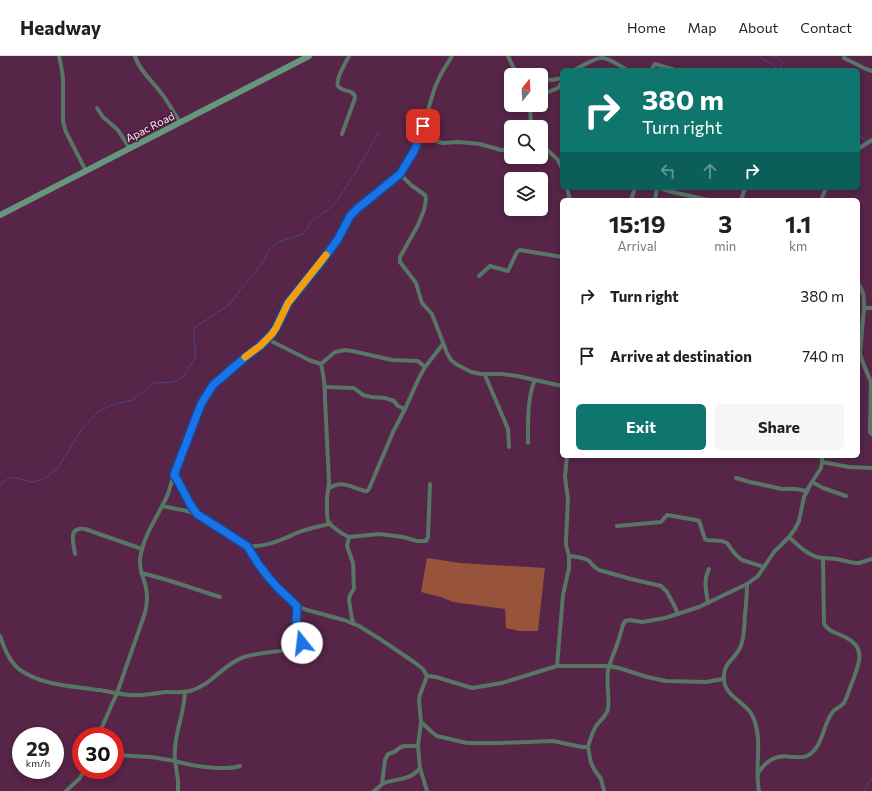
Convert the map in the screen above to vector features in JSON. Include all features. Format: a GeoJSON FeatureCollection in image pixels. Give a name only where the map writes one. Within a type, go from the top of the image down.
{"type":"FeatureCollection","features":[{"type":"Feature","properties":{"kind":"main road","name":"Apac Road"},"geometry":{"type":"LineString","coordinates":[[0,215],[309,56]]}},
{"type":"Feature","properties":{"kind":"street"},"geometry":{"type":"LineString","coordinates":[[59,56],[63,78],[63,122],[66,132],[86,171]]}},
{"type":"Feature","properties":{"kind":"street"},"geometry":{"type":"LineString","coordinates":[[135,56],[143,71],[159,89],[180,122]]}},
{"type":"Feature","properties":{"kind":"street"},"geometry":{"type":"LineString","coordinates":[[342,134],[355,98],[354,93],[341,89],[338,84],[349,56]]}},
{"type":"Feature","properties":{"kind":"street"},"geometry":{"type":"LineString","coordinates":[[102,727],[116,693],[145,613],[147,602],[146,589],[141,573],[140,559],[142,549],[150,528],[168,492],[201,404],[213,385],[267,339],[276,328],[288,303],[338,239],[350,216],[400,174],[414,151],[435,87],[452,56]]}},
{"type":"Feature","properties":{"kind":"street"},"geometry":{"type":"LineString","coordinates":[[508,56],[514,68]]}},
{"type":"Feature","properties":{"kind":"street"},"geometry":{"type":"LineString","coordinates":[[577,68],[598,58],[604,57],[623,68]]}},
{"type":"Feature","properties":{"kind":"street"},"geometry":{"type":"LineString","coordinates":[[844,58],[872,71]]}},
{"type":"Feature","properties":{"kind":"street"},"geometry":{"type":"LineString","coordinates":[[653,68],[656,64],[669,68]]}},
{"type":"Feature","properties":{"kind":"street"},"geometry":{"type":"LineString","coordinates":[[548,80],[560,78]]}},
{"type":"Feature","properties":{"kind":"street"},"geometry":{"type":"LineString","coordinates":[[548,92],[558,88],[560,85]]}},
{"type":"Feature","properties":{"kind":"street"},"geometry":{"type":"LineString","coordinates":[[97,108],[103,117],[118,130],[130,149]]}},
{"type":"Feature","properties":{"kind":"street"},"geometry":{"type":"LineString","coordinates":[[420,136],[443,143],[458,142],[480,144],[504,150]]}},
{"type":"Feature","properties":{"kind":"street"},"geometry":{"type":"LineString","coordinates":[[860,148],[872,140]]}},
{"type":"Feature","properties":{"kind":"street"},"geometry":{"type":"LineString","coordinates":[[548,151],[558,160],[560,164]]}},
{"type":"Feature","properties":{"kind":"street"},"geometry":{"type":"LineString","coordinates":[[400,174],[411,186],[425,195],[426,199],[424,210],[418,225],[400,257],[400,262],[416,283],[422,303],[432,314],[443,344],[451,360],[471,372],[509,375],[560,386]]}},
{"type":"Feature","properties":{"kind":"street"},"geometry":{"type":"LineString","coordinates":[[667,190],[700,198]]}},
{"type":"Feature","properties":{"kind":"street"},"geometry":{"type":"LineString","coordinates":[[683,198],[684,194]]}},
{"type":"Feature","properties":{"kind":"street"},"geometry":{"type":"LineString","coordinates":[[479,276],[490,266],[508,271],[517,252],[520,250],[560,257]]}},
{"type":"Feature","properties":{"kind":"street"},"geometry":{"type":"LineString","coordinates":[[860,286],[863,292],[864,308],[860,358],[871,382],[870,432],[872,434]]}},
{"type":"Feature","properties":{"kind":"street"},"geometry":{"type":"LineString","coordinates":[[864,308],[872,308]]}},
{"type":"Feature","properties":{"kind":"street"},"geometry":{"type":"LineString","coordinates":[[267,339],[320,364]]}},
{"type":"Feature","properties":{"kind":"street"},"geometry":{"type":"LineString","coordinates":[[329,488],[343,484],[367,491],[369,489],[392,432],[405,410],[418,380],[425,367],[443,344]]}},
{"type":"Feature","properties":{"kind":"street"},"geometry":{"type":"LineString","coordinates":[[320,364],[335,352],[345,350],[392,360],[418,361],[425,367]]}},
{"type":"Feature","properties":{"kind":"street"},"geometry":{"type":"LineString","coordinates":[[320,364],[325,387],[329,482],[327,494],[327,515],[329,524],[340,534],[349,537],[379,534],[403,537],[417,541],[426,540],[428,537],[430,484]]}},
{"type":"Feature","properties":{"kind":"street"},"geometry":{"type":"LineString","coordinates":[[486,374],[508,430],[509,447]]}},
{"type":"Feature","properties":{"kind":"street"},"geometry":{"type":"LineString","coordinates":[[528,443],[529,407],[532,386],[535,380]]}},
{"type":"Feature","properties":{"kind":"street"},"geometry":{"type":"LineString","coordinates":[[325,387],[354,388],[363,395],[385,398],[394,401],[398,406],[405,410]]}},
{"type":"Feature","properties":{"kind":"street"},"geometry":{"type":"LineString","coordinates":[[557,666],[563,595],[569,568],[569,556],[566,539],[568,500],[565,477],[567,458]]}},
{"type":"Feature","properties":{"kind":"street"},"geometry":{"type":"LineString","coordinates":[[604,791],[601,779],[591,763],[588,747],[595,728],[607,712],[607,675],[625,621],[630,620],[642,622],[678,614],[747,584],[758,576],[771,556],[790,537],[797,525],[803,501],[821,468],[822,458]]}},
{"type":"Feature","properties":{"kind":"street"},"geometry":{"type":"LineString","coordinates":[[822,462],[849,467],[872,468]]}},
{"type":"Feature","properties":{"kind":"street"},"geometry":{"type":"LineString","coordinates":[[174,475],[197,514]]}},
{"type":"Feature","properties":{"kind":"street"},"geometry":{"type":"LineString","coordinates":[[736,478],[782,489],[796,489],[808,492]]}},
{"type":"Feature","properties":{"kind":"street"},"geometry":{"type":"LineString","coordinates":[[812,482],[823,488],[846,496]]}},
{"type":"Feature","properties":{"kind":"street"},"geometry":{"type":"LineString","coordinates":[[162,506],[197,514],[247,546],[252,547],[274,543],[303,531],[329,524]]}},
{"type":"Feature","properties":{"kind":"street"},"geometry":{"type":"LineString","coordinates":[[617,526],[661,522],[667,516],[700,521],[705,539],[727,543],[735,554],[742,560],[764,568]]}},
{"type":"Feature","properties":{"kind":"street"},"geometry":{"type":"LineString","coordinates":[[75,554],[72,536],[77,529],[80,528],[142,549]]}},
{"type":"Feature","properties":{"kind":"street"},"geometry":{"type":"LineString","coordinates":[[349,537],[347,546],[354,563],[354,589],[349,600],[354,624]]}},
{"type":"Feature","properties":{"kind":"street"},"geometry":{"type":"LineString","coordinates":[[790,537],[798,546],[818,558],[836,559],[855,563],[872,559]]}},
{"type":"Feature","properties":{"kind":"street"},"geometry":{"type":"LineString","coordinates":[[247,546],[269,578],[297,606],[354,624],[407,656],[421,667],[427,676],[436,677],[472,688],[502,683],[557,666],[609,666],[666,681],[686,680],[706,682],[723,679]]}},
{"type":"Feature","properties":{"kind":"street"},"geometry":{"type":"LineString","coordinates":[[569,556],[584,558],[599,570],[661,586],[668,592],[678,614]]}},
{"type":"Feature","properties":{"kind":"street"},"geometry":{"type":"LineString","coordinates":[[758,773],[767,762],[775,757],[802,757],[808,756],[811,753],[822,737],[831,713],[843,705],[857,668],[860,657],[857,647],[847,637],[828,630],[824,624],[823,558]]}},
{"type":"Feature","properties":{"kind":"street"},"geometry":{"type":"LineString","coordinates":[[708,602],[705,580],[709,569]]}},
{"type":"Feature","properties":{"kind":"street"},"geometry":{"type":"LineString","coordinates":[[141,573],[220,597]]}},
{"type":"Feature","properties":{"kind":"street"},"geometry":{"type":"LineString","coordinates":[[747,584],[744,639],[739,650],[728,662],[723,679],[729,692],[748,709],[755,723],[758,748],[759,791]]}},
{"type":"Feature","properties":{"kind":"street"},"geometry":{"type":"LineString","coordinates":[[0,636],[12,662],[16,667],[43,681],[123,694],[138,695],[164,692],[185,692],[202,687],[226,667],[240,659],[259,653],[282,651],[300,646],[302,642],[296,627],[297,606]]}},
{"type":"Feature","properties":{"kind":"street"},"geometry":{"type":"LineString","coordinates":[[427,676],[419,700],[421,722],[418,746],[420,768],[427,791]]}},
{"type":"Feature","properties":{"kind":"street"},"geometry":{"type":"LineString","coordinates":[[178,791],[175,744],[182,714],[185,692]]}},
{"type":"Feature","properties":{"kind":"street"},"geometry":{"type":"LineString","coordinates":[[421,722],[437,736],[467,744],[552,741],[588,747]]}},
{"type":"Feature","properties":{"kind":"street"},"geometry":{"type":"LineString","coordinates":[[374,791],[382,784],[385,760],[388,754],[404,746],[418,746]]}},
{"type":"Feature","properties":{"kind":"street"},"geometry":{"type":"LineString","coordinates":[[124,756],[151,757],[204,767],[231,768],[240,766]]}},
{"type":"Feature","properties":{"kind":"street"},"geometry":{"type":"LineString","coordinates":[[382,784],[408,778],[420,768]]}},
{"type":"Feature","properties":{"kind":"street"},"geometry":{"type":"LineString","coordinates":[[66,791],[79,779]]}},
{"type":"Feature","properties":{"kind":"street"},"geometry":{"type":"LineString","coordinates":[[73,785],[73,791]]}},
{"type":"Feature","properties":{"kind":"shaded area"},"geometry":{"type":"Polygon","coordinates":[[[427,558],[460,563],[545,568],[538,631],[519,631],[506,628],[505,609],[453,602],[421,592],[427,558]]]}},
{"type":"Feature","properties":{"kind":"waterway"},"geometry":{"type":"LineString","coordinates":[[759,56],[777,68]]}},
{"type":"Feature","properties":{"kind":"waterway"},"geometry":{"type":"LineString","coordinates":[[775,56],[782,62],[781,66]]}},
{"type":"Feature","properties":{"kind":"waterway"},"geometry":{"type":"LineString","coordinates":[[0,486],[11,477],[32,482],[44,479],[57,469],[82,429],[98,412],[114,404],[132,400],[154,383],[173,382],[183,377],[196,356],[194,328],[230,304],[265,260],[268,250],[278,242],[303,234],[313,220],[328,210],[337,201],[378,133]]}},
{"type":"Feature","properties":{"kind":"waterway"},"geometry":{"type":"LineString","coordinates":[[860,136],[867,141]]}},
{"type":"Feature","properties":{"kind":"waterway"},"geometry":{"type":"LineString","coordinates":[[864,791],[872,778]]}},
{"type":"Feature","properties":{"kind":"slow traffic"},"geometry":{"type":"LineString","coordinates":[[245,357],[260,346],[272,334],[288,303],[326,255]]}},
{"type":"Feature","properties":{"kind":"route"},"geometry":{"type":"LineString","coordinates":[[302,643],[296,627],[297,606],[269,578],[251,554],[247,546],[197,514],[174,475],[201,404],[213,385],[260,346],[272,334],[288,303],[338,239],[350,216],[400,174],[414,151],[423,126]]}}]}
